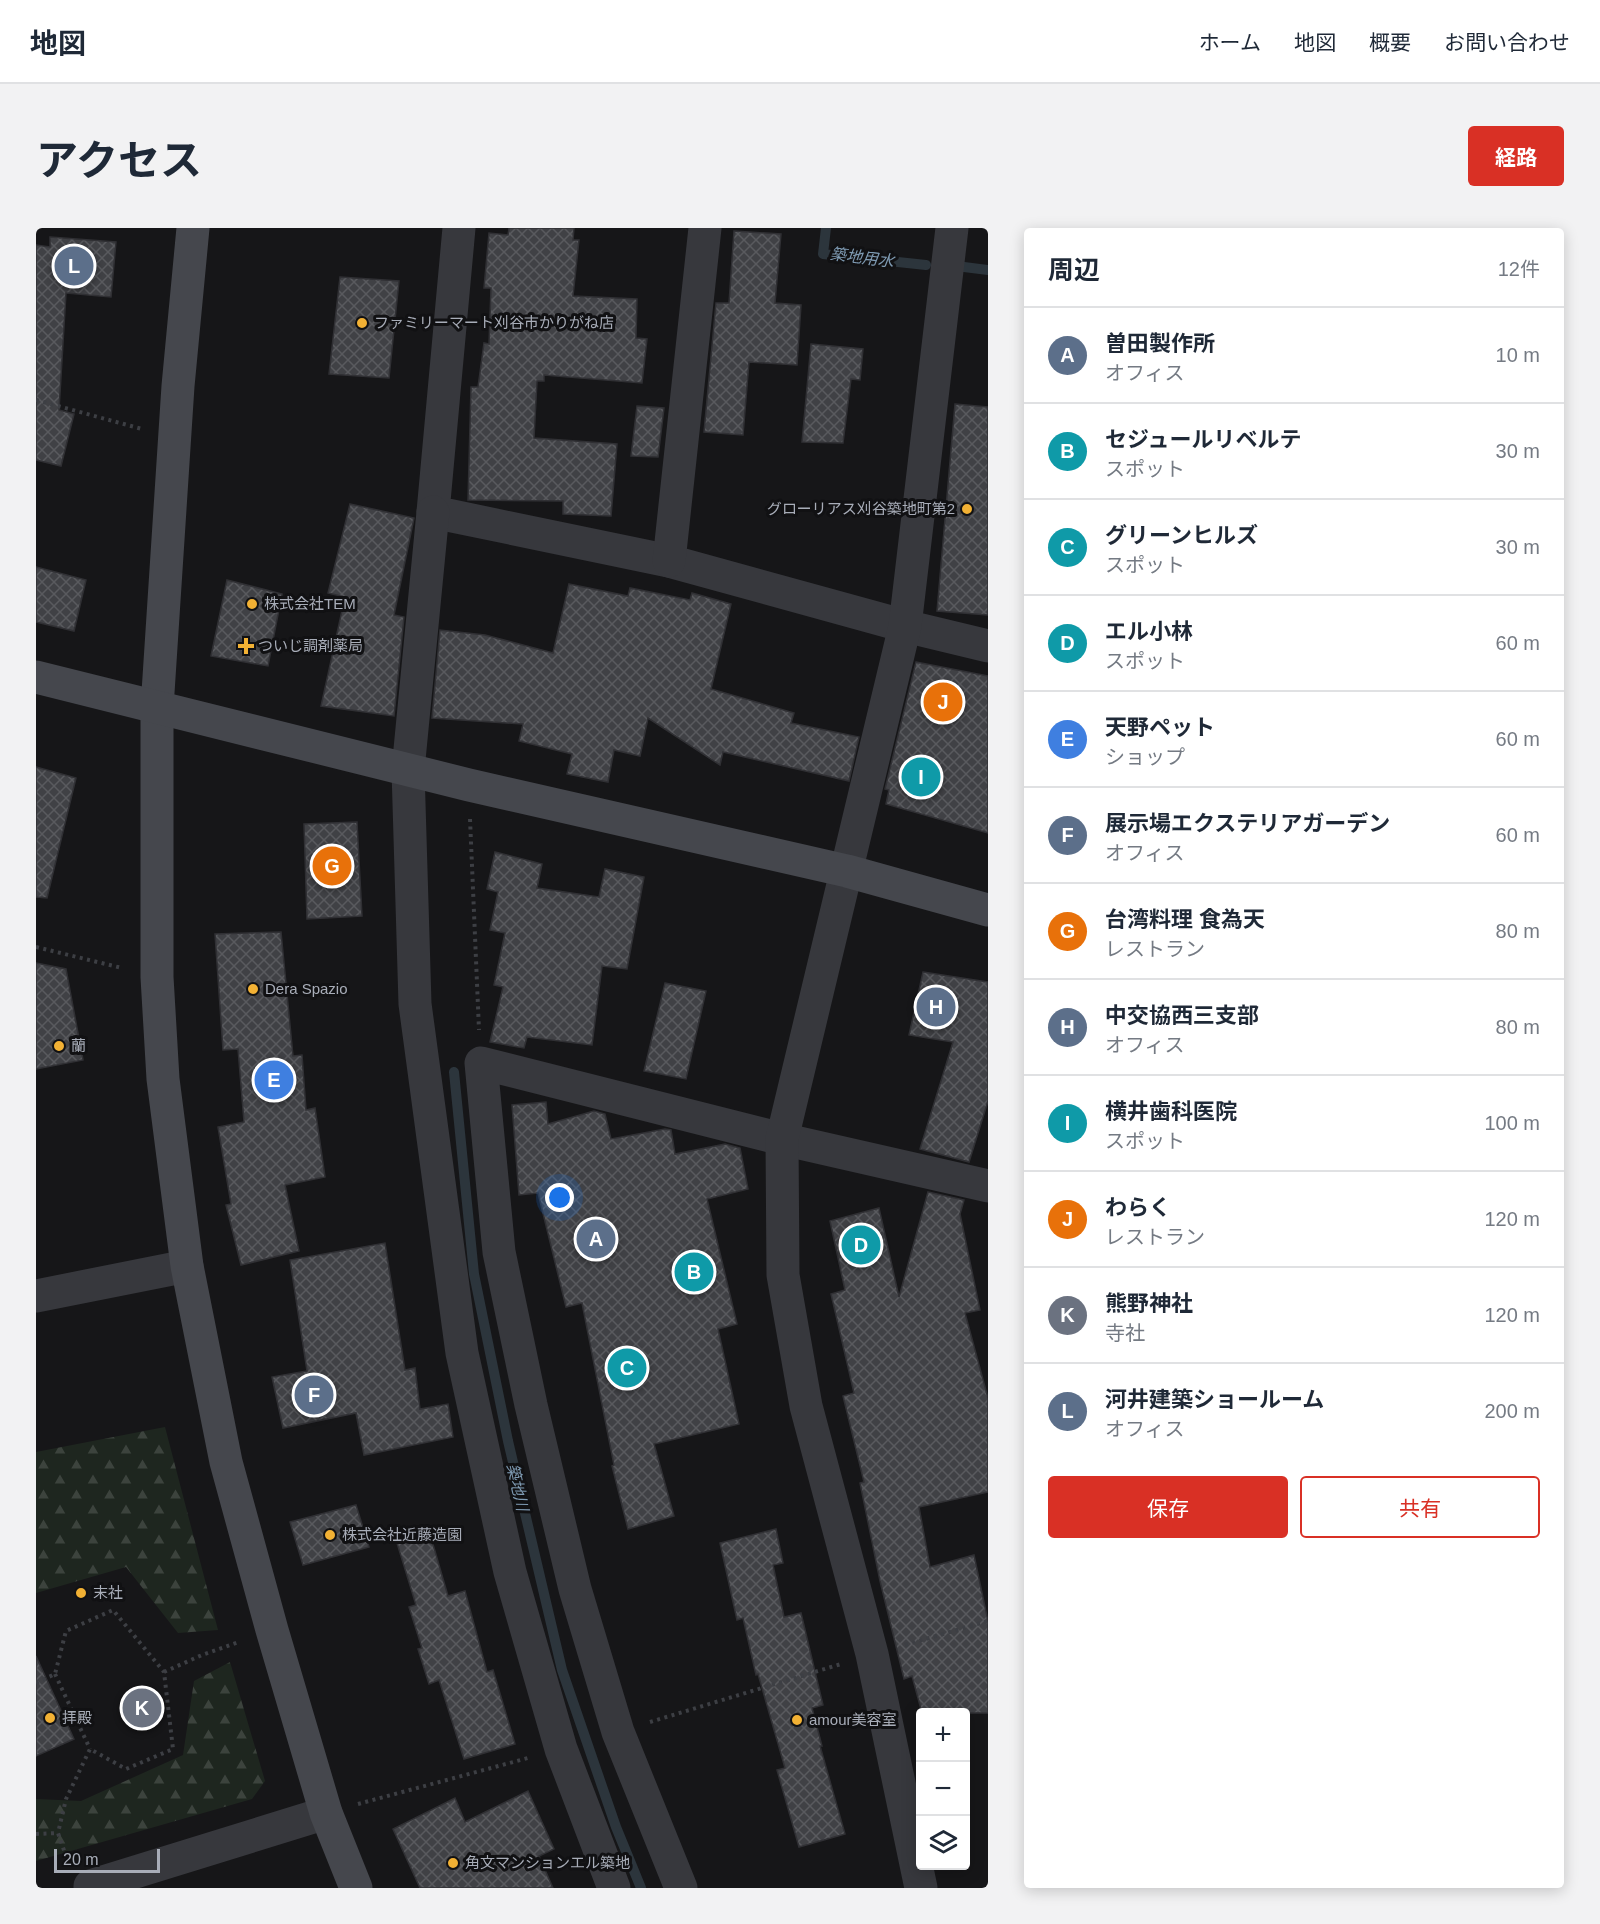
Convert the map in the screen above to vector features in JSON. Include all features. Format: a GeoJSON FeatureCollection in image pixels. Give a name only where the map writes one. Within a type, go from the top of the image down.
{"type":"FeatureCollection","features":[{"type":"Feature","properties":{"kind":"street"},"geometry":{"type":"LineString","coordinates":[[193,228],[175,438],[157,708],[157,977],[164,1079],[187,1266],[226,1462],[326,1813],[356,1888]]}},
{"type":"Feature","properties":{"kind":"street"},"geometry":{"type":"LineString","coordinates":[[459,228],[408,770],[415,1004],[462,1353],[510,1572],[561,1749],[614,1888]]}},
{"type":"Feature","properties":{"kind":"street"},"geometry":{"type":"LineString","coordinates":[[669,561],[705,228]]}},
{"type":"Feature","properties":{"kind":"street"},"geometry":{"type":"LineString","coordinates":[[921,1888],[872,1654],[806,1406],[783,1275],[782,1139],[905,626],[952,228]]}},
{"type":"Feature","properties":{"kind":"street"},"geometry":{"type":"LineString","coordinates":[[433,512],[669,561],[905,626],[988,646]]}},
{"type":"Feature","properties":{"kind":"street"},"geometry":{"type":"LineString","coordinates":[[36,677],[469,785],[847,871],[988,910]]}},
{"type":"Feature","properties":{"kind":"street"},"geometry":{"type":"LineString","coordinates":[[681,1888],[618,1732],[575,1589],[531,1405],[499,1252],[481,1063],[782,1139],[988,1186]]}},
{"type":"Feature","properties":{"kind":"street"},"geometry":{"type":"LineString","coordinates":[[36,1296],[187,1266]]}},
{"type":"Feature","properties":{"kind":"street"},"geometry":{"type":"LineString","coordinates":[[83,1882],[326,1813]]}},
{"type":"Feature","properties":{"kind":"path"},"geometry":{"type":"LineString","coordinates":[[36,400],[175,438]]}},
{"type":"Feature","properties":{"kind":"path"},"geometry":{"type":"LineString","coordinates":[[469,785],[481,1063]]}},
{"type":"Feature","properties":{"kind":"path"},"geometry":{"type":"LineString","coordinates":[[36,947],[157,977]]}},
{"type":"Feature","properties":{"kind":"path"},"geometry":{"type":"LineString","coordinates":[[113,1610],[164,1672],[173,1749],[126,1769],[90,1749],[55,1674],[66,1631],[113,1610]]}},
{"type":"Feature","properties":{"kind":"path"},"geometry":{"type":"LineString","coordinates":[[618,1732],[988,1621]]}},
{"type":"Feature","properties":{"kind":"path"},"geometry":{"type":"LineString","coordinates":[[164,1672],[237,1642]]}},
{"type":"Feature","properties":{"kind":"path"},"geometry":{"type":"LineString","coordinates":[[36,1683],[55,1674]]}},
{"type":"Feature","properties":{"kind":"path"},"geometry":{"type":"LineString","coordinates":[[83,1882],[58,1833],[66,1799],[90,1749]]}},
{"type":"Feature","properties":{"kind":"path"},"geometry":{"type":"LineString","coordinates":[[326,1813],[561,1749]]}},
{"type":"Feature","properties":{"kind":"path"},"geometry":{"type":"LineString","coordinates":[[36,1834],[58,1833]]}},
{"type":"Feature","properties":{"kind":"green space"},"geometry":{"type":"Polygon","coordinates":[[[165,1427],[218,1630],[178,1633],[126,1567],[36,1593],[36,1452],[165,1427]]]}},
{"type":"Feature","properties":{"kind":"green space"},"geometry":{"type":"Polygon","coordinates":[[[230,1662],[265,1781],[252,1799],[36,1861],[36,1799],[81,1801],[183,1755],[194,1681],[230,1662]]]}},
{"type":"Feature","properties":{"kind":"building"},"geometry":{"type":"Polygon","coordinates":[[[509,228],[574,228],[573,240],[579,240],[573,296],[637,299],[636,338],[647,339],[642,383],[544,375],[544,381],[537,381],[534,438],[617,444],[611,516],[563,514],[563,501],[468,500],[471,387],[478,387],[484,343],[489,344],[491,288],[484,288],[489,233],[508,235],[509,228]]]}},
{"type":"Feature","properties":{"kind":"building"},"geometry":{"type":"Polygon","coordinates":[[[734,231],[781,234],[775,303],[801,305],[797,365],[749,362],[743,435],[704,432],[716,303],[729,303],[734,231]]]}},
{"type":"Feature","properties":{"kind":"building"},"geometry":{"type":"Polygon","coordinates":[[[50,237],[116,242],[111,297],[66,293],[59,410],[74,414],[61,466],[36,460],[36,245],[50,247],[50,237]]]}},
{"type":"Feature","properties":{"kind":"building"},"geometry":{"type":"Polygon","coordinates":[[[340,277],[399,281],[389,378],[329,374],[340,277]]]}},
{"type":"Feature","properties":{"kind":"building"},"geometry":{"type":"Polygon","coordinates":[[[811,344],[863,349],[860,380],[851,379],[843,443],[802,442],[811,344]]]}},
{"type":"Feature","properties":{"kind":"building","name":"グローリアス刈谷築地町第2"},"geometry":{"type":"Polygon","coordinates":[[[955,404],[988,407],[988,615],[937,611],[955,404]]]}},
{"type":"Feature","properties":{"kind":"building"},"geometry":{"type":"Polygon","coordinates":[[[637,406],[664,408],[658,457],[631,456],[637,406]]]}},
{"type":"Feature","properties":{"kind":"building"},"geometry":{"type":"Polygon","coordinates":[[[350,504],[414,518],[394,615],[404,617],[394,716],[321,706],[345,597],[328,593],[350,504]]]}},
{"type":"Feature","properties":{"kind":"building"},"geometry":{"type":"Polygon","coordinates":[[[36,567],[86,580],[74,631],[36,622],[36,567]]]}},
{"type":"Feature","properties":{"kind":"building"},"geometry":{"type":"Polygon","coordinates":[[[227,580],[282,594],[268,666],[211,656],[227,580]]]}},
{"type":"Feature","properties":{"kind":"building"},"geometry":{"type":"Polygon","coordinates":[[[569,584],[628,596],[630,588],[690,600],[692,593],[731,604],[711,689],[794,713],[791,723],[859,737],[849,781],[723,752],[720,765],[648,718],[640,756],[614,750],[608,782],[567,774],[572,754],[519,741],[523,724],[432,718],[440,630],[485,635],[553,653],[569,584]]]}},
{"type":"Feature","properties":{"kind":"building"},"geometry":{"type":"Polygon","coordinates":[[[916,662],[988,676],[988,833],[886,804],[889,790],[885,789],[916,662]]]}},
{"type":"Feature","properties":{"kind":"building"},"geometry":{"type":"Polygon","coordinates":[[[36,767],[76,778],[47,898],[36,897],[36,767]]]}},
{"type":"Feature","properties":{"kind":"building"},"geometry":{"type":"Polygon","coordinates":[[[357,822],[362,916],[307,919],[304,824],[357,822]]]}},
{"type":"Feature","properties":{"kind":"building"},"geometry":{"type":"Polygon","coordinates":[[[495,852],[542,864],[537,888],[599,897],[605,869],[644,877],[627,969],[602,966],[592,1045],[527,1037],[524,1048],[490,1042],[503,987],[494,985],[505,933],[490,930],[498,892],[487,889],[495,852]]]}},
{"type":"Feature","properties":{"kind":"building"},"geometry":{"type":"Polygon","coordinates":[[[281,932],[293,1056],[302,1055],[306,1110],[315,1108],[325,1177],[285,1185],[299,1251],[241,1265],[226,1205],[231,1204],[218,1127],[244,1122],[238,1049],[223,1050],[215,934],[281,932]]]}},
{"type":"Feature","properties":{"kind":"building"},"geometry":{"type":"Polygon","coordinates":[[[36,963],[66,969],[83,1060],[36,1069],[36,963]]]}},
{"type":"Feature","properties":{"kind":"building"},"geometry":{"type":"Polygon","coordinates":[[[923,972],[988,982],[988,1101],[969,1162],[920,1149],[953,1042],[909,1035],[923,972]]]}},
{"type":"Feature","properties":{"kind":"building"},"geometry":{"type":"Polygon","coordinates":[[[665,983],[706,991],[686,1079],[644,1071],[665,983]]]}},
{"type":"Feature","properties":{"kind":"building"},"geometry":{"type":"Polygon","coordinates":[[[546,1102],[548,1124],[594,1111],[605,1114],[611,1139],[665,1129],[671,1130],[675,1154],[725,1144],[740,1148],[748,1189],[707,1199],[737,1324],[718,1329],[739,1424],[654,1444],[674,1516],[628,1529],[612,1466],[614,1465],[582,1303],[566,1307],[538,1193],[519,1195],[512,1105],[546,1102]]]}},
{"type":"Feature","properties":{"kind":"building"},"geometry":{"type":"Polygon","coordinates":[[[928,1192],[964,1200],[960,1214],[980,1310],[965,1313],[988,1398],[988,1492],[919,1507],[930,1567],[974,1555],[988,1621],[988,1713],[970,1713],[970,1708],[921,1708],[912,1676],[904,1679],[880,1581],[860,1483],[864,1482],[843,1396],[854,1393],[831,1294],[845,1290],[830,1221],[879,1208],[899,1297],[928,1192]]]}},
{"type":"Feature","properties":{"kind":"building"},"geometry":{"type":"Polygon","coordinates":[[[385,1243],[405,1370],[415,1368],[420,1409],[448,1404],[453,1437],[364,1455],[356,1413],[283,1428],[272,1377],[307,1371],[290,1260],[385,1243]]]}},
{"type":"Feature","properties":{"kind":"building","name":"株式会社近藤造園"},"geometry":{"type":"Polygon","coordinates":[[[356,1505],[369,1547],[303,1565],[290,1522],[356,1505]]]}},
{"type":"Feature","properties":{"kind":"building"},"geometry":{"type":"Polygon","coordinates":[[[776,1529],[783,1563],[773,1565],[784,1617],[801,1613],[823,1705],[812,1708],[822,1746],[820,1746],[845,1834],[799,1847],[777,1770],[785,1768],[758,1674],[756,1675],[743,1618],[737,1620],[720,1543],[776,1529]]]}},
{"type":"Feature","properties":{"kind":"building"},"geometry":{"type":"Polygon","coordinates":[[[430,1534],[448,1596],[465,1591],[487,1672],[493,1670],[515,1744],[464,1759],[439,1680],[429,1684],[418,1649],[422,1648],[409,1607],[416,1605],[397,1543],[430,1534]]]}},
{"type":"Feature","properties":{"kind":"building","name":"拝殿"},"geometry":{"type":"Polygon","coordinates":[[[36,1656],[74,1739],[36,1756],[36,1656]]]}},
{"type":"Feature","properties":{"kind":"building"},"geometry":{"type":"Polygon","coordinates":[[[528,1791],[554,1849],[539,1856],[553,1888],[420,1888],[393,1829],[455,1798],[465,1822],[528,1791]]]}},
{"type":"Feature","properties":{"kind":"waterway","name":"築地用水"},"geometry":{"type":"LineString","coordinates":[[826,228],[823,254],[926,265]]}},
{"type":"Feature","properties":{"kind":"waterway","name":"築地用水"},"geometry":{"type":"LineString","coordinates":[[964,267],[988,270]]}},
{"type":"Feature","properties":{"kind":"waterway","name":"築地川"},"geometry":{"type":"LineString","coordinates":[[454,1072],[474,1274],[508,1441],[562,1670],[616,1827],[641,1888]]}},
{"type":"Feature","properties":{"kind":"place","name":"河井建築ショールーム"},"geometry":{"type":"Point","coordinates":[74,266]}},
{"type":"Feature","properties":{"kind":"place","name":"ファミリーマート刈谷市かりがね店"},"geometry":{"type":"Point","coordinates":[362,323]}},
{"type":"Feature","properties":{"kind":"place","name":"グローリアス刈谷築地町第2"},"geometry":{"type":"Point","coordinates":[967,509]}},
{"type":"Feature","properties":{"kind":"place","name":"株式会社TEM"},"geometry":{"type":"Point","coordinates":[252,604]}},
{"type":"Feature","properties":{"kind":"place","name":"ついじ調剤薬局"},"geometry":{"type":"Point","coordinates":[246,646]}},
{"type":"Feature","properties":{"kind":"place","name":"わらく"},"geometry":{"type":"Point","coordinates":[943,702]}},
{"type":"Feature","properties":{"kind":"place","name":"横井歯科医院"},"geometry":{"type":"Point","coordinates":[921,777]}},
{"type":"Feature","properties":{"kind":"place","name":"台湾料理 食為天"},"geometry":{"type":"Point","coordinates":[332,866]}},
{"type":"Feature","properties":{"kind":"place","name":"Dera Spazio"},"geometry":{"type":"Point","coordinates":[253,989]}},
{"type":"Feature","properties":{"kind":"place","name":"中交協西三支部"},"geometry":{"type":"Point","coordinates":[936,1007]}},
{"type":"Feature","properties":{"kind":"place","name":"蘭"},"geometry":{"type":"Point","coordinates":[59,1046]}},
{"type":"Feature","properties":{"kind":"place","name":"天野ペット"},"geometry":{"type":"Point","coordinates":[274,1080]}},
{"type":"Feature","properties":{"kind":"place","name":"曽田製作所"},"geometry":{"type":"Point","coordinates":[596,1239]}},
{"type":"Feature","properties":{"kind":"place","name":"エル小林"},"geometry":{"type":"Point","coordinates":[861,1245]}},
{"type":"Feature","properties":{"kind":"place","name":"セジュールリベルテ"},"geometry":{"type":"Point","coordinates":[694,1272]}},
{"type":"Feature","properties":{"kind":"place","name":"グリーンヒルズ"},"geometry":{"type":"Point","coordinates":[627,1368]}},
{"type":"Feature","properties":{"kind":"place","name":"展示場エクステリアガーデン"},"geometry":{"type":"Point","coordinates":[314,1395]}},
{"type":"Feature","properties":{"kind":"place","name":"株式会社近藤造園"},"geometry":{"type":"Point","coordinates":[330,1535]}},
{"type":"Feature","properties":{"kind":"place","name":"末社"},"geometry":{"type":"Point","coordinates":[81,1593]}},
{"type":"Feature","properties":{"kind":"place","name":"熊野神社"},"geometry":{"type":"Point","coordinates":[142,1708]}},
{"type":"Feature","properties":{"kind":"place","name":"拝殿"},"geometry":{"type":"Point","coordinates":[50,1718]}},
{"type":"Feature","properties":{"kind":"place","name":"amour美容室"},"geometry":{"type":"Point","coordinates":[797,1720]}},
{"type":"Feature","properties":{"kind":"place","name":"角文マンションエル築地"},"geometry":{"type":"Point","coordinates":[453,1863]}}]}
